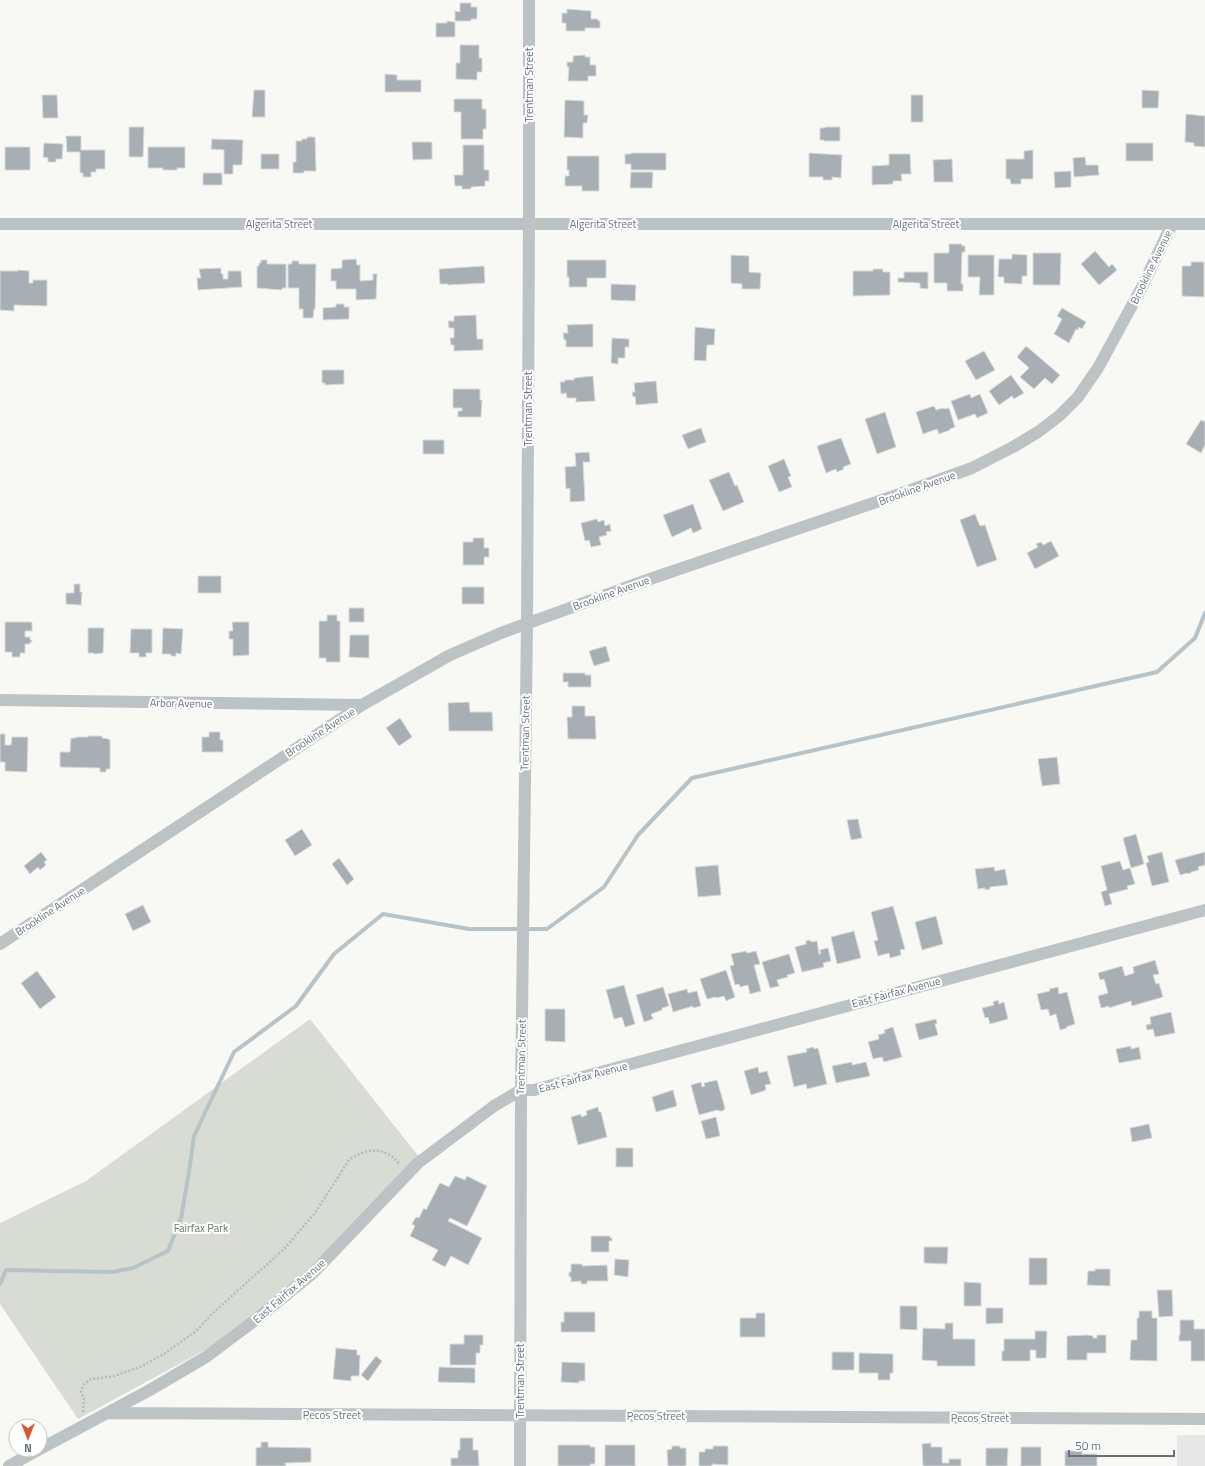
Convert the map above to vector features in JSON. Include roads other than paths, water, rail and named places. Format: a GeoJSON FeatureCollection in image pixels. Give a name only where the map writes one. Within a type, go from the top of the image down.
{"type":"FeatureCollection","features":[{"type":"Feature","properties":{"kind":"street","name":"Trentman Street"},"geometry":{"type":"LineString","coordinates":[[520,1466],[521,1090],[527,624],[529,0]]}},
{"type":"Feature","properties":{"kind":"street","name":"Algerita Street"},"geometry":{"type":"LineString","coordinates":[[0,224],[1205,224]]}},
{"type":"Feature","properties":{"kind":"street","name":"Brookline Avenue"},"geometry":{"type":"LineString","coordinates":[[0,944],[362,705],[450,655],[527,624],[650,579],[972,468],[1038,432],[1059,416],[1078,397],[1098,368],[1142,288],[1172,224]]}},
{"type":"Feature","properties":{"kind":"street","name":"Arbor Avenue"},"geometry":{"type":"LineString","coordinates":[[0,700],[362,705]]}},
{"type":"Feature","properties":{"kind":"street","name":"East Fairfax Avenue"},"geometry":{"type":"LineString","coordinates":[[48,1445],[148,1391],[206,1357],[254,1321],[313,1273],[418,1163],[489,1110],[521,1090],[534,1090],[1205,910]]}},
{"type":"Feature","properties":{"kind":"street","name":"Pecos Street"},"geometry":{"type":"LineString","coordinates":[[107,1413],[1205,1419]]}},
{"type":"Feature","properties":{"kind":"street","name":"East Fairfax Avenue"},"geometry":{"type":"LineString","coordinates":[[9,1466],[24,1458]]}},
{"type":"Feature","properties":{"kind":"waterway"},"geometry":{"type":"LineString","coordinates":[[0,1284],[6,1270],[112,1272],[133,1268],[168,1251],[181,1218],[194,1136],[234,1052],[296,1006],[334,954],[383,914],[469,929],[547,929],[604,887],[638,835],[692,778],[1157,672],[1195,638],[1205,613]]}},
{"type":"Feature","properties":{"kind":"park label","name":"Fairfax Park"},"geometry":{"type":"Point","coordinates":[201,1228]}}]}
